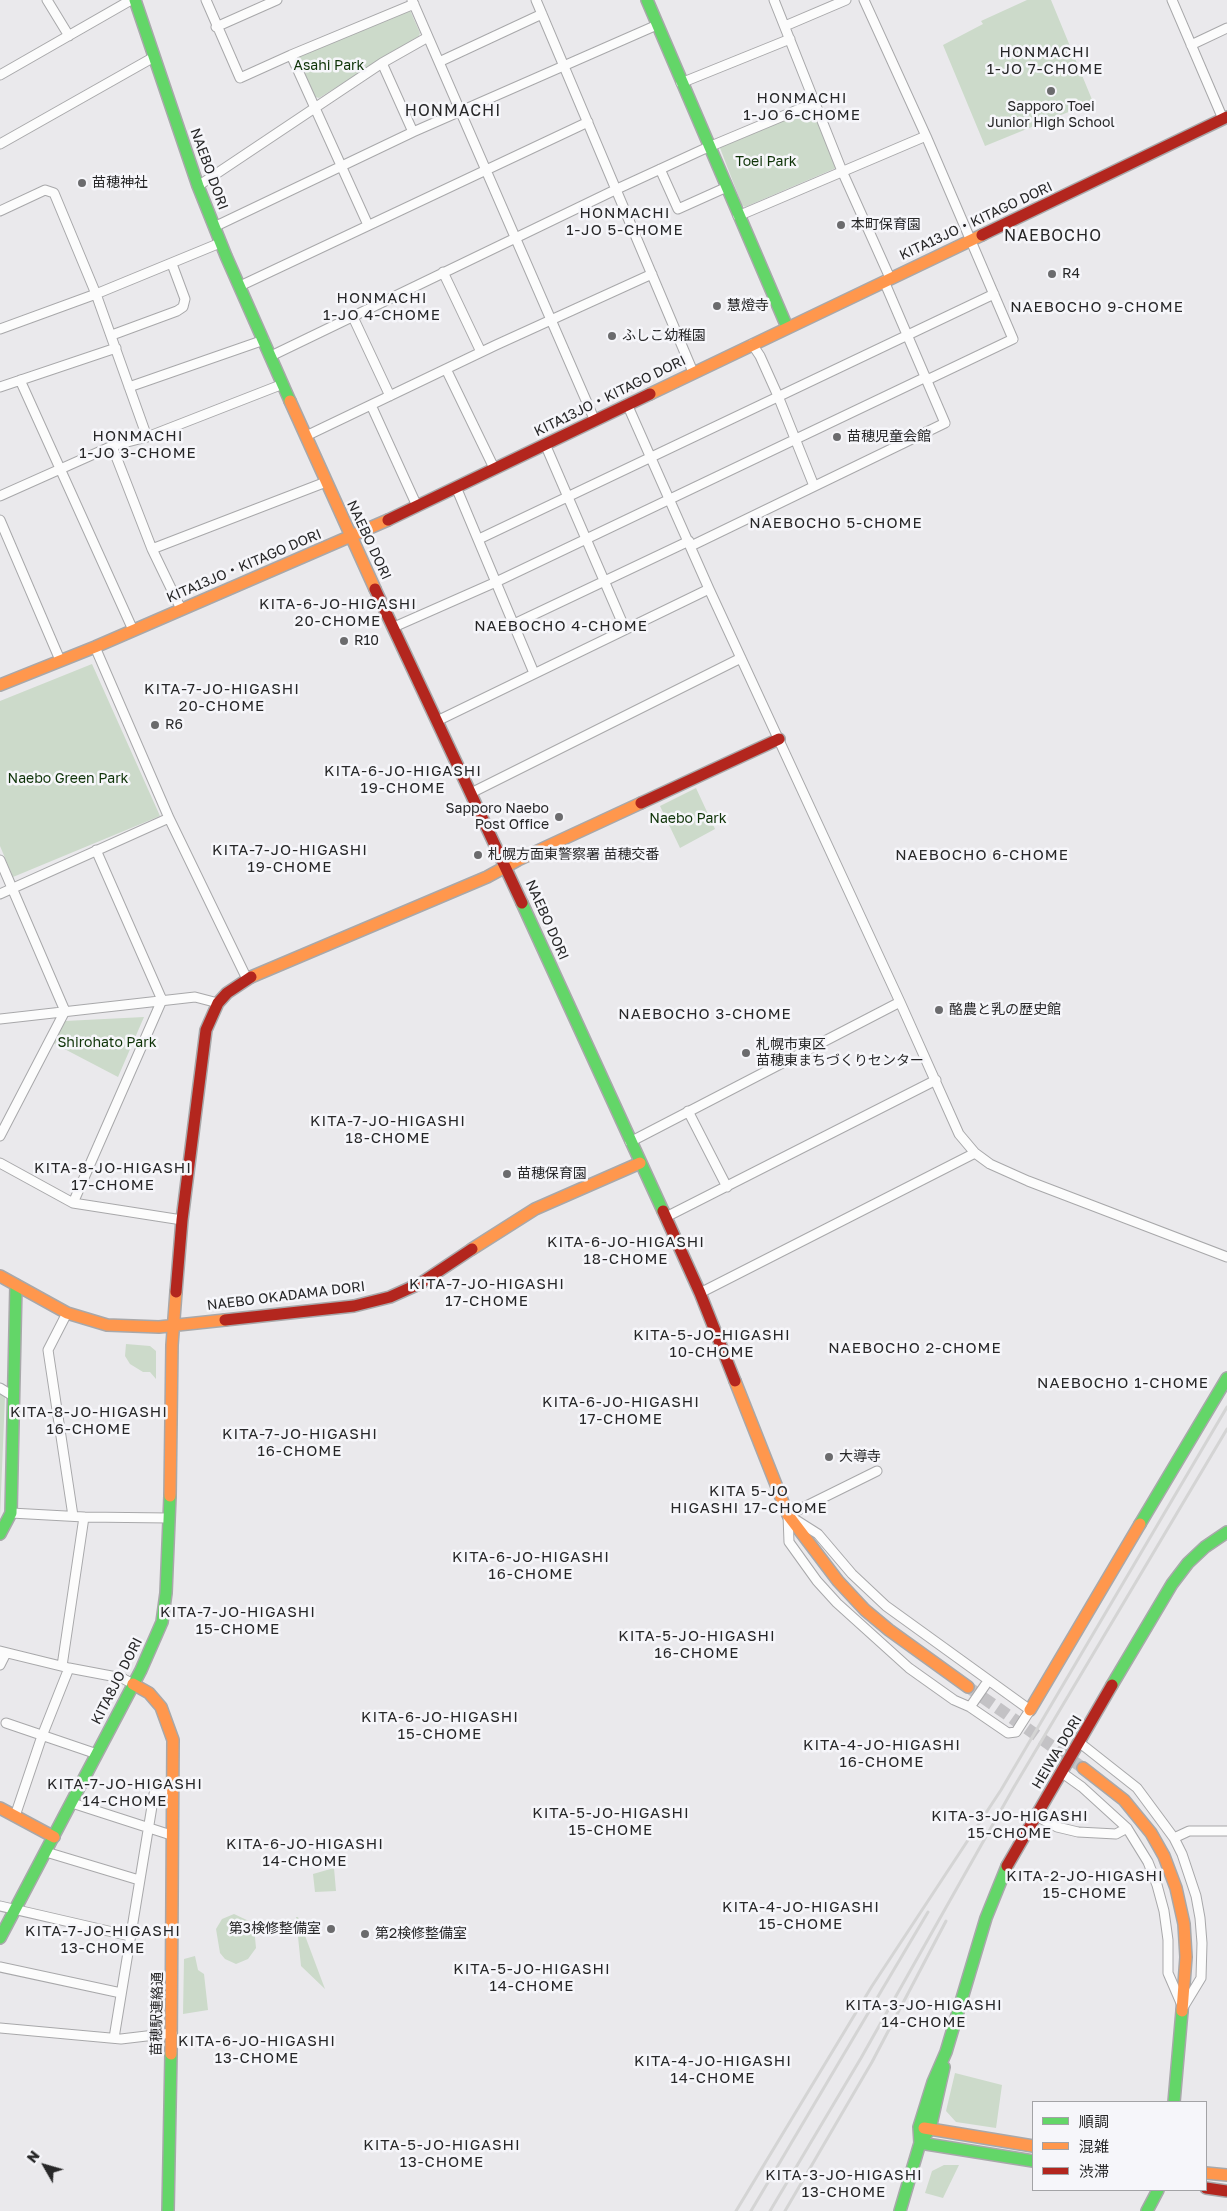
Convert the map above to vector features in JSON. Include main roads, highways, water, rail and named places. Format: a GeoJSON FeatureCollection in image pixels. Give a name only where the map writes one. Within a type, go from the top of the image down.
{"type":"FeatureCollection","features":[{"type":"Feature","properties":{"kind":"tunnel"},"geometry":{"type":"LineString","coordinates":[[968,1687],[1083,1768]]}},
{"type":"Feature","properties":{"kind":"railway"},"geometry":{"type":"LineString","coordinates":[[736,2211],[872,1986],[1001,1790],[1227,1407]]}},
{"type":"Feature","properties":{"kind":"railway"},"geometry":{"type":"LineString","coordinates":[[770,2211],[861,2058],[1014,1787],[1227,1429]]}},
{"type":"Feature","properties":{"kind":"railway"},"geometry":{"type":"LineString","coordinates":[[751,2211],[928,1912]]}},
{"type":"Feature","properties":{"kind":"railway"},"geometry":{"type":"LineString","coordinates":[[785,2211],[872,2062],[946,1921]]}},
{"type":"Feature","properties":{"kind":"place","name":"Sapporo Toei Junior High School"},"geometry":{"type":"Point","coordinates":[1051,91]}},
{"type":"Feature","properties":{"kind":"place","name":"苗穂神社"},"geometry":{"type":"Point","coordinates":[82,183]}},
{"type":"Feature","properties":{"kind":"place","name":"本町保育園"},"geometry":{"type":"Point","coordinates":[841,225]}},
{"type":"Feature","properties":{"kind":"place","name":"R4"},"geometry":{"type":"Point","coordinates":[1052,274]}},
{"type":"Feature","properties":{"kind":"place","name":"慧燈寺"},"geometry":{"type":"Point","coordinates":[717,306]}},
{"type":"Feature","properties":{"kind":"place","name":"ふしこ幼稚園"},"geometry":{"type":"Point","coordinates":[612,336]}},
{"type":"Feature","properties":{"kind":"place","name":"苗穂児童会館"},"geometry":{"type":"Point","coordinates":[837,437]}},
{"type":"Feature","properties":{"kind":"place","name":"R10"},"geometry":{"type":"Point","coordinates":[344,641]}},
{"type":"Feature","properties":{"kind":"place","name":"R6"},"geometry":{"type":"Point","coordinates":[155,725]}},
{"type":"Feature","properties":{"kind":"place","name":"Sapporo Naebo Post Office"},"geometry":{"type":"Point","coordinates":[559,817]}},
{"type":"Feature","properties":{"kind":"place","name":"札幌方面東警察署 苗穂交番"},"geometry":{"type":"Point","coordinates":[478,855]}},
{"type":"Feature","properties":{"kind":"place","name":"酪農と乳の歴史館"},"geometry":{"type":"Point","coordinates":[939,1010]}},
{"type":"Feature","properties":{"kind":"place","name":"札幌市東区 苗穂東まちづくりセンター"},"geometry":{"type":"Point","coordinates":[746,1053]}},
{"type":"Feature","properties":{"kind":"place","name":"苗穂保育園"},"geometry":{"type":"Point","coordinates":[507,1174]}},
{"type":"Feature","properties":{"kind":"place","name":"大導寺"},"geometry":{"type":"Point","coordinates":[829,1457]}},
{"type":"Feature","properties":{"kind":"place","name":"第3検修整備室"},"geometry":{"type":"Point","coordinates":[331,1929]}},
{"type":"Feature","properties":{"kind":"place","name":"第2検修整備室"},"geometry":{"type":"Point","coordinates":[365,1934]}},
{"type":"Feature","properties":{"kind":"district","name":"HONMACHI 1-JO 7-CHOME"},"geometry":{"type":"Point","coordinates":[1045,60]}},
{"type":"Feature","properties":{"kind":"district","name":"HONMACHI 1-JO 6-CHOME"},"geometry":{"type":"Point","coordinates":[802,106]}},
{"type":"Feature","properties":{"kind":"district","name":"HONMACHI"},"geometry":{"type":"Point","coordinates":[453,111]}},
{"type":"Feature","properties":{"kind":"district","name":"HONMACHI 1-JO 5-CHOME"},"geometry":{"type":"Point","coordinates":[625,222]}},
{"type":"Feature","properties":{"kind":"district","name":"NAEBOCHO"},"geometry":{"type":"Point","coordinates":[1053,236]}},
{"type":"Feature","properties":{"kind":"district","name":"HONMACHI 1-JO 4-CHOME"},"geometry":{"type":"Point","coordinates":[382,306]}},
{"type":"Feature","properties":{"kind":"district","name":"NAEBOCHO 9-CHOME"},"geometry":{"type":"Point","coordinates":[1097,307]}},
{"type":"Feature","properties":{"kind":"district","name":"HONMACHI 1-JO 3-CHOME"},"geometry":{"type":"Point","coordinates":[138,444]}},
{"type":"Feature","properties":{"kind":"district","name":"NAEBOCHO 5-CHOME"},"geometry":{"type":"Point","coordinates":[836,523]}},
{"type":"Feature","properties":{"kind":"district","name":"KITA-6-JO-HIGASHI 20-CHOME"},"geometry":{"type":"Point","coordinates":[338,612]}},
{"type":"Feature","properties":{"kind":"district","name":"NAEBOCHO 4-CHOME"},"geometry":{"type":"Point","coordinates":[561,626]}},
{"type":"Feature","properties":{"kind":"district","name":"KITA-7-JO-HIGASHI 20-CHOME"},"geometry":{"type":"Point","coordinates":[222,698]}},
{"type":"Feature","properties":{"kind":"district","name":"KITA-6-JO-HIGASHI 19-CHOME"},"geometry":{"type":"Point","coordinates":[403,780]}},
{"type":"Feature","properties":{"kind":"district","name":"NAEBOCHO 6-CHOME"},"geometry":{"type":"Point","coordinates":[982,855]}},
{"type":"Feature","properties":{"kind":"district","name":"KITA-7-JO-HIGASHI 19-CHOME"},"geometry":{"type":"Point","coordinates":[290,858]}},
{"type":"Feature","properties":{"kind":"district","name":"NAEBOCHO 3-CHOME"},"geometry":{"type":"Point","coordinates":[705,1014]}},
{"type":"Feature","properties":{"kind":"district","name":"KITA-7-JO-HIGASHI 18-CHOME"},"geometry":{"type":"Point","coordinates":[388,1130]}},
{"type":"Feature","properties":{"kind":"district","name":"KITA-8-JO-HIGASHI 17-CHOME"},"geometry":{"type":"Point","coordinates":[113,1176]}},
{"type":"Feature","properties":{"kind":"district","name":"KITA-6-JO-HIGASHI 18-CHOME"},"geometry":{"type":"Point","coordinates":[626,1250]}},
{"type":"Feature","properties":{"kind":"district","name":"KITA-7-JO-HIGASHI 17-CHOME"},"geometry":{"type":"Point","coordinates":[487,1292]}},
{"type":"Feature","properties":{"kind":"district","name":"KITA-5-JO-HIGASHI 10-CHOME"},"geometry":{"type":"Point","coordinates":[712,1344]}},
{"type":"Feature","properties":{"kind":"district","name":"NAEBOCHO 2-CHOME"},"geometry":{"type":"Point","coordinates":[915,1348]}},
{"type":"Feature","properties":{"kind":"district","name":"NAEBOCHO 1-CHOME"},"geometry":{"type":"Point","coordinates":[1123,1383]}},
{"type":"Feature","properties":{"kind":"district","name":"KITA-6-JO-HIGASHI 17-CHOME"},"geometry":{"type":"Point","coordinates":[621,1410]}},
{"type":"Feature","properties":{"kind":"district","name":"KITA-8-JO-HIGASHI 16-CHOME"},"geometry":{"type":"Point","coordinates":[89,1420]}},
{"type":"Feature","properties":{"kind":"district","name":"KITA-7-JO-HIGASHI 16-CHOME"},"geometry":{"type":"Point","coordinates":[300,1442]}},
{"type":"Feature","properties":{"kind":"district","name":"KITA 5-JO HIGASHI 17-CHOME"},"geometry":{"type":"Point","coordinates":[749,1500]}},
{"type":"Feature","properties":{"kind":"district","name":"KITA-6-JO-HIGASHI 16-CHOME"},"geometry":{"type":"Point","coordinates":[531,1566]}},
{"type":"Feature","properties":{"kind":"district","name":"KITA-7-JO-HIGASHI 15-CHOME"},"geometry":{"type":"Point","coordinates":[238,1620]}},
{"type":"Feature","properties":{"kind":"district","name":"KITA-5-JO-HIGASHI 16-CHOME"},"geometry":{"type":"Point","coordinates":[697,1644]}},
{"type":"Feature","properties":{"kind":"district","name":"KITA-6-JO-HIGASHI 15-CHOME"},"geometry":{"type":"Point","coordinates":[440,1726]}},
{"type":"Feature","properties":{"kind":"district","name":"KITA-4-JO-HIGASHI 16-CHOME"},"geometry":{"type":"Point","coordinates":[882,1754]}},
{"type":"Feature","properties":{"kind":"district","name":"KITA-7-JO-HIGASHI 14-CHOME"},"geometry":{"type":"Point","coordinates":[125,1792]}},
{"type":"Feature","properties":{"kind":"district","name":"KITA-5-JO-HIGASHI 15-CHOME"},"geometry":{"type":"Point","coordinates":[611,1822]}},
{"type":"Feature","properties":{"kind":"district","name":"KITA-3-JO-HIGASHI 15-CHOME"},"geometry":{"type":"Point","coordinates":[1010,1824]}},
{"type":"Feature","properties":{"kind":"district","name":"KITA-6-JO-HIGASHI 14-CHOME"},"geometry":{"type":"Point","coordinates":[305,1852]}},
{"type":"Feature","properties":{"kind":"district","name":"KITA-2-JO-HIGASHI 15-CHOME"},"geometry":{"type":"Point","coordinates":[1085,1884]}},
{"type":"Feature","properties":{"kind":"district","name":"KITA-4-JO-HIGASHI 15-CHOME"},"geometry":{"type":"Point","coordinates":[801,1916]}},
{"type":"Feature","properties":{"kind":"district","name":"KITA-7-JO-HIGASHI 13-CHOME"},"geometry":{"type":"Point","coordinates":[103,1940]}},
{"type":"Feature","properties":{"kind":"district","name":"KITA-5-JO-HIGASHI 14-CHOME"},"geometry":{"type":"Point","coordinates":[532,1978]}},
{"type":"Feature","properties":{"kind":"district","name":"KITA-3-JO-HIGASHI 14-CHOME"},"geometry":{"type":"Point","coordinates":[924,2014]}},
{"type":"Feature","properties":{"kind":"district","name":"KITA-6-JO-HIGASHI 13-CHOME"},"geometry":{"type":"Point","coordinates":[257,2050]}},
{"type":"Feature","properties":{"kind":"district","name":"KITA-4-JO-HIGASHI 14-CHOME"},"geometry":{"type":"Point","coordinates":[713,2070]}},
{"type":"Feature","properties":{"kind":"district","name":"KITA-5-JO-HIGASHI 13-CHOME"},"geometry":{"type":"Point","coordinates":[442,2154]}},
{"type":"Feature","properties":{"kind":"district","name":"KITA-3-JO-HIGASHI 13-CHOME"},"geometry":{"type":"Point","coordinates":[844,2184]}},
{"type":"Feature","properties":{"kind":"park label","name":"Asahi Park"},"geometry":{"type":"Point","coordinates":[329,66]}},
{"type":"Feature","properties":{"kind":"park label","name":"Toei Park"},"geometry":{"type":"Point","coordinates":[766,162]}},
{"type":"Feature","properties":{"kind":"park label","name":"Naebo Green Park"},"geometry":{"type":"Point","coordinates":[68,779]}},
{"type":"Feature","properties":{"kind":"park label","name":"Naebo Park"},"geometry":{"type":"Point","coordinates":[688,819]}},
{"type":"Feature","properties":{"kind":"park label","name":"Shirohato Park"},"geometry":{"type":"Point","coordinates":[107,1043]}}]}
